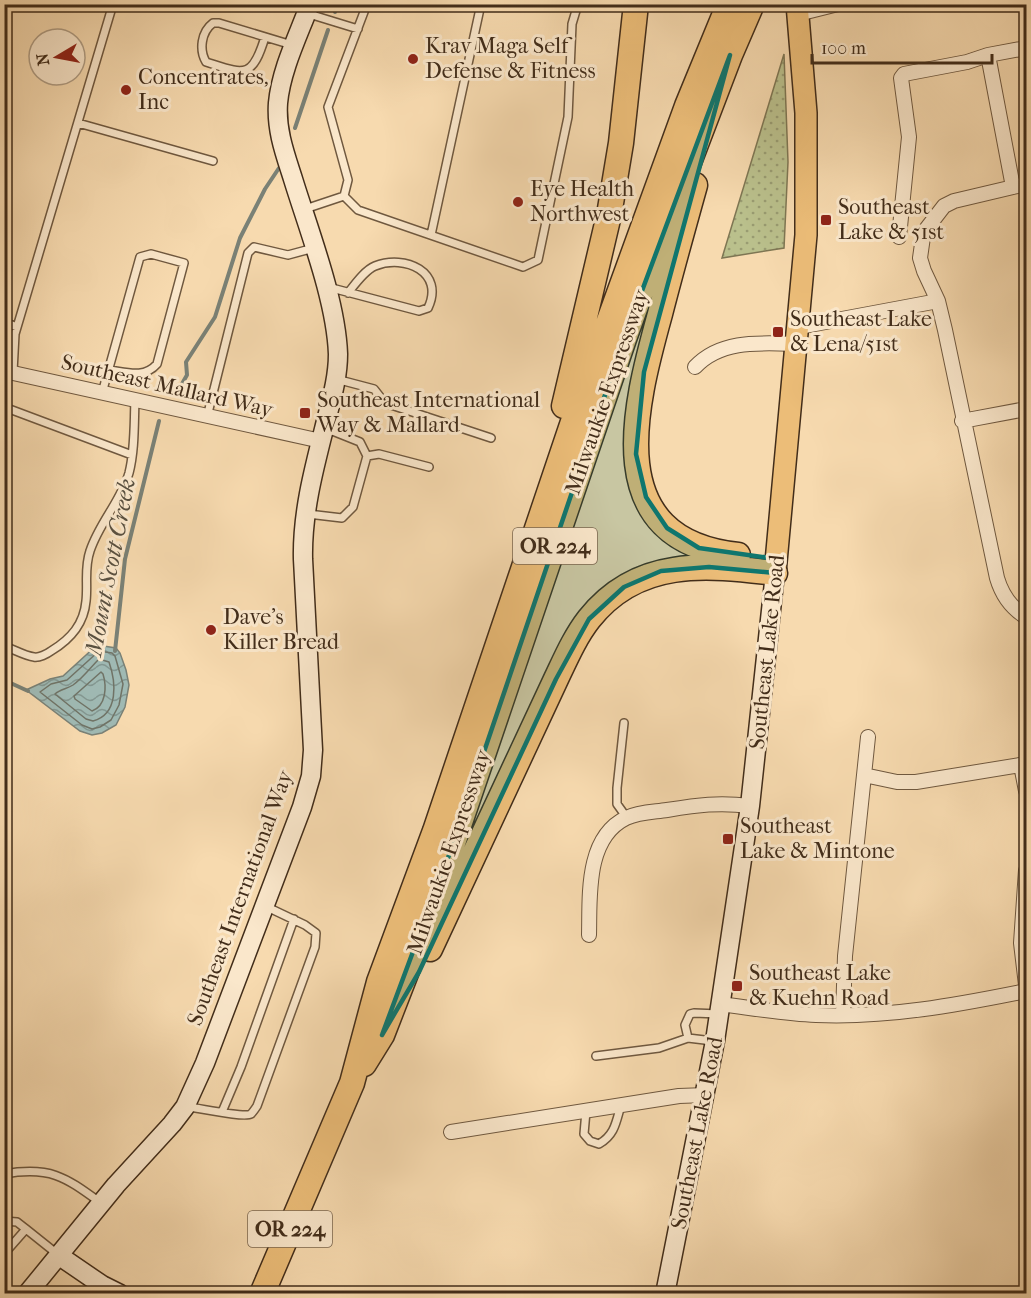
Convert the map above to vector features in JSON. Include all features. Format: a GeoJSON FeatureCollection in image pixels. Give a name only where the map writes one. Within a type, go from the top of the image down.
{"type":"FeatureCollection","features":[{"type":"Feature","properties":{"kind":"highway"},"geometry":{"type":"LineString","coordinates":[[529,551],[609,215],[621,143],[636,4]]}},
{"type":"Feature","properties":{"kind":"highway","name":"Milwaukie Expressway"},"geometry":{"type":"LineString","coordinates":[[262,1293],[352,1083],[379,982],[435,831],[633,251],[687,106],[729,4]]}},
{"type":"Feature","properties":{"kind":"highway","name":"Milwaukie Expressway"},"geometry":{"type":"LineString","coordinates":[[352,1083],[382,1035],[453,844],[624,339],[730,55],[752,4]]}},
{"type":"Feature","properties":{"kind":"highway"},"geometry":{"type":"LineString","coordinates":[[730,55],[644,372],[637,411],[636,454],[646,497],[654,512],[667,528],[683,541],[716,552],[776,566]]}},
{"type":"Feature","properties":{"kind":"highway"},"geometry":{"type":"LineString","coordinates":[[382,1035],[419,972],[556,679],[573,645],[590,619],[607,600],[624,587],[661,571],[680,568],[776,566]]}},
{"type":"Feature","properties":{"kind":"main road","name":"Southeast Lake Road"},"geometry":{"type":"LineString","coordinates":[[776,566],[806,235],[807,156],[798,9]]}},
{"type":"Feature","properties":{"kind":"street"},"geometry":{"type":"LineString","coordinates":[[798,9],[830,8],[838,4]]}},
{"type":"Feature","properties":{"kind":"street","name":"Southeast International Way"},"geometry":{"type":"LineString","coordinates":[[27,1293],[101,1203],[185,1107],[206,1063],[306,796],[312,767],[313,737],[303,559],[305,514],[336,379],[337,343],[325,287],[281,141],[278,113],[279,95],[294,46],[309,9]]}},
{"type":"Feature","properties":{"kind":"street"},"geometry":{"type":"LineString","coordinates":[[899,237],[909,137],[901,78],[904,74],[1026,48]]}},
{"type":"Feature","properties":{"kind":"street"},"geometry":{"type":"LineString","coordinates":[[988,55],[1020,186],[954,201],[944,206],[932,219],[923,237],[920,258],[938,301],[997,578],[1005,598],[1026,617]]}},
{"type":"Feature","properties":{"kind":"street"},"geometry":{"type":"LineString","coordinates":[[695,367],[707,355],[723,348],[798,336],[938,301]]}},
{"type":"Feature","properties":{"kind":"street","name":"Southeast Mallard Way"},"geometry":{"type":"LineString","coordinates":[[9,371],[207,417],[322,434]]}},
{"type":"Feature","properties":{"kind":"street"},"geometry":{"type":"LineString","coordinates":[[962,421],[1026,410]]}},
{"type":"Feature","properties":{"kind":"street","name":"Southeast Lake Road"},"geometry":{"type":"LineString","coordinates":[[665,1293],[706,1095],[720,1009],[750,806],[776,566]]}},
{"type":"Feature","properties":{"kind":"street"},"geometry":{"type":"LineString","coordinates":[[843,1015],[844,956],[868,737]]}},
{"type":"Feature","properties":{"kind":"street"},"geometry":{"type":"LineString","coordinates":[[864,775],[897,782],[916,782],[1024,764],[1026,791]]}},
{"type":"Feature","properties":{"kind":"street"},"geometry":{"type":"LineString","coordinates":[[589,935],[590,887],[597,852],[613,828],[627,818],[715,803],[750,806]]}},
{"type":"Feature","properties":{"kind":"street"},"geometry":{"type":"LineString","coordinates":[[1026,870],[1021,943],[1026,985]]}},
{"type":"Feature","properties":{"kind":"street"},"geometry":{"type":"LineString","coordinates":[[720,1009],[843,1015],[880,1014],[967,1004],[1026,991]]}},
{"type":"Feature","properties":{"kind":"street"},"geometry":{"type":"LineString","coordinates":[[451,1132],[679,1096],[706,1095]]}},
{"type":"Feature","properties":{"kind":"street"},"geometry":{"type":"LineString","coordinates":[[58,1255],[102,1285],[120,1293]]}},
{"type":"Feature","properties":{"kind":"lane"},"geometry":{"type":"LineString","coordinates":[[9,371],[18,327],[113,4]]}},
{"type":"Feature","properties":{"kind":"lane"},"geometry":{"type":"LineString","coordinates":[[344,196],[348,180],[328,107],[367,4]]}},
{"type":"Feature","properties":{"kind":"lane"},"geometry":{"type":"LineString","coordinates":[[431,235],[481,4]]}},
{"type":"Feature","properties":{"kind":"lane"},"geometry":{"type":"LineString","coordinates":[[344,196],[358,210],[523,267],[538,260],[568,117],[572,24],[578,4]]}},
{"type":"Feature","properties":{"kind":"lane"},"geometry":{"type":"LineString","coordinates":[[309,9],[358,29]]}},
{"type":"Feature","properties":{"kind":"lane"},"geometry":{"type":"LineString","coordinates":[[264,37],[255,63],[242,72],[206,62],[201,51],[205,33],[213,23],[264,37],[294,46]]}},
{"type":"Feature","properties":{"kind":"lane"},"geometry":{"type":"LineString","coordinates":[[78,123],[213,161]]}},
{"type":"Feature","properties":{"kind":"lane"},"geometry":{"type":"LineString","coordinates":[[302,210],[344,196]]}},
{"type":"Feature","properties":{"kind":"lane"},"geometry":{"type":"LineString","coordinates":[[207,417],[248,253],[254,247],[288,255],[314,248]]}},
{"type":"Feature","properties":{"kind":"lane"},"geometry":{"type":"LineString","coordinates":[[102,393],[140,257],[151,254],[184,263],[156,364],[151,370],[138,374],[109,370]]}},
{"type":"Feature","properties":{"kind":"lane"},"geometry":{"type":"LineString","coordinates":[[325,287],[348,293],[419,310],[428,308],[432,286],[426,273],[414,265],[392,262],[373,267],[348,293]]}},
{"type":"Feature","properties":{"kind":"lane"},"geometry":{"type":"LineString","coordinates":[[4,322],[18,327]]}},
{"type":"Feature","properties":{"kind":"lane"},"geometry":{"type":"LineString","coordinates":[[336,379],[374,389],[385,403],[491,438]]}},
{"type":"Feature","properties":{"kind":"lane"},"geometry":{"type":"LineString","coordinates":[[4,646],[35,658],[48,654],[73,635],[85,612],[86,574],[90,549],[121,492],[128,474],[132,455],[135,400]]}},
{"type":"Feature","properties":{"kind":"lane"},"geometry":{"type":"LineString","coordinates":[[4,407],[132,455]]}},
{"type":"Feature","properties":{"kind":"lane"},"geometry":{"type":"LineString","coordinates":[[305,514],[342,518],[353,507],[367,456],[360,442],[322,434]]}},
{"type":"Feature","properties":{"kind":"lane"},"geometry":{"type":"LineString","coordinates":[[367,456],[379,454],[429,467]]}},
{"type":"Feature","properties":{"kind":"lane"},"geometry":{"type":"LineString","coordinates":[[624,723],[616,788],[617,804],[627,818]]}},
{"type":"Feature","properties":{"kind":"lane"},"geometry":{"type":"LineString","coordinates":[[185,1107],[242,1116],[251,1114],[256,1106],[315,947],[316,933],[294,919],[265,906]]}},
{"type":"Feature","properties":{"kind":"lane"},"geometry":{"type":"LineString","coordinates":[[222,1112],[241,1067],[294,919]]}},
{"type":"Feature","properties":{"kind":"lane"},"geometry":{"type":"LineString","coordinates":[[688,1038],[685,1025],[690,1014],[720,1009]]}},
{"type":"Feature","properties":{"kind":"lane"},"geometry":{"type":"LineString","coordinates":[[596,1056],[659,1048],[688,1038],[715,1041]]}},
{"type":"Feature","properties":{"kind":"lane"},"geometry":{"type":"LineString","coordinates":[[586,1111],[584,1134],[590,1141],[598,1144],[608,1139],[615,1128],[621,1105]]}},
{"type":"Feature","properties":{"kind":"lane"},"geometry":{"type":"LineString","coordinates":[[4,1174],[31,1170],[54,1174],[64,1177],[101,1203]]}},
{"type":"Feature","properties":{"kind":"lane"},"geometry":{"type":"LineString","coordinates":[[4,1221],[17,1222],[58,1255]]}},
{"type":"Feature","properties":{"kind":"lane"},"geometry":{"type":"LineString","coordinates":[[4,1254],[26,1229]]}},
{"type":"Feature","properties":{"kind":"highlighted area"},"geometry":{"type":"Polygon","coordinates":[[[730,55],[644,372],[636,454],[646,497],[667,528],[699,548],[777,559],[775,573],[709,567],[661,571],[624,587],[589,619],[556,679],[419,972],[382,1035],[449,855],[624,339],[730,55]]]}},
{"type":"Feature","properties":{"kind":"green space"},"geometry":{"type":"Polygon","coordinates":[[[784,54],[788,162],[784,248],[722,258],[784,54]]]}},
{"type":"Feature","properties":{"kind":"water"},"geometry":{"type":"Polygon","coordinates":[[[97,645],[116,648],[120,653],[129,685],[125,707],[116,725],[102,733],[92,735],[80,731],[26,690],[63,676],[97,645]]]}},
{"type":"Feature","properties":{"kind":"waterway","name":"Mount Scott Creek"},"geometry":{"type":"LineString","coordinates":[[335,12],[337,4]]}},
{"type":"Feature","properties":{"kind":"waterway","name":"Mount Scott Creek"},"geometry":{"type":"LineString","coordinates":[[295,128],[328,30]]}},
{"type":"Feature","properties":{"kind":"waterway","name":"Mount Scott Creek"},"geometry":{"type":"LineString","coordinates":[[179,389],[187,375],[186,362],[215,317],[240,238],[265,189],[279,168]]}},
{"type":"Feature","properties":{"kind":"waterway","name":"Mount Scott Creek"},"geometry":{"type":"LineString","coordinates":[[115,651],[125,559],[159,421]]}},
{"type":"Feature","properties":{"kind":"waterway","name":"Mount Scott Creek"},"geometry":{"type":"LineString","coordinates":[[4,680],[28,691]]}},
{"type":"Feature","properties":{"kind":"place","name":"Krav Maga Self Defense & Fitness"},"geometry":{"type":"Point","coordinates":[413,59]}},
{"type":"Feature","properties":{"kind":"place","name":"Concentrates, Inc"},"geometry":{"type":"Point","coordinates":[126,90]}},
{"type":"Feature","properties":{"kind":"place","name":"Eye Health Northwest"},"geometry":{"type":"Point","coordinates":[518,202]}},
{"type":"Feature","properties":{"kind":"place","name":"Southeast Lake & 51st"},"geometry":{"type":"Point","coordinates":[826,220]}},
{"type":"Feature","properties":{"kind":"place","name":"Southeast Lake & Lena/51st"},"geometry":{"type":"Point","coordinates":[778,332]}},
{"type":"Feature","properties":{"kind":"place","name":"Southeast International Way & Mallard"},"geometry":{"type":"Point","coordinates":[305,413]}},
{"type":"Feature","properties":{"kind":"place","name":"Dave's Killer Bread"},"geometry":{"type":"Point","coordinates":[211,630]}},
{"type":"Feature","properties":{"kind":"place","name":"Southeast Lake & Mintone"},"geometry":{"type":"Point","coordinates":[728,839]}},
{"type":"Feature","properties":{"kind":"place","name":"Southeast Lake & Kuehn Road"},"geometry":{"type":"Point","coordinates":[737,986]}}]}
